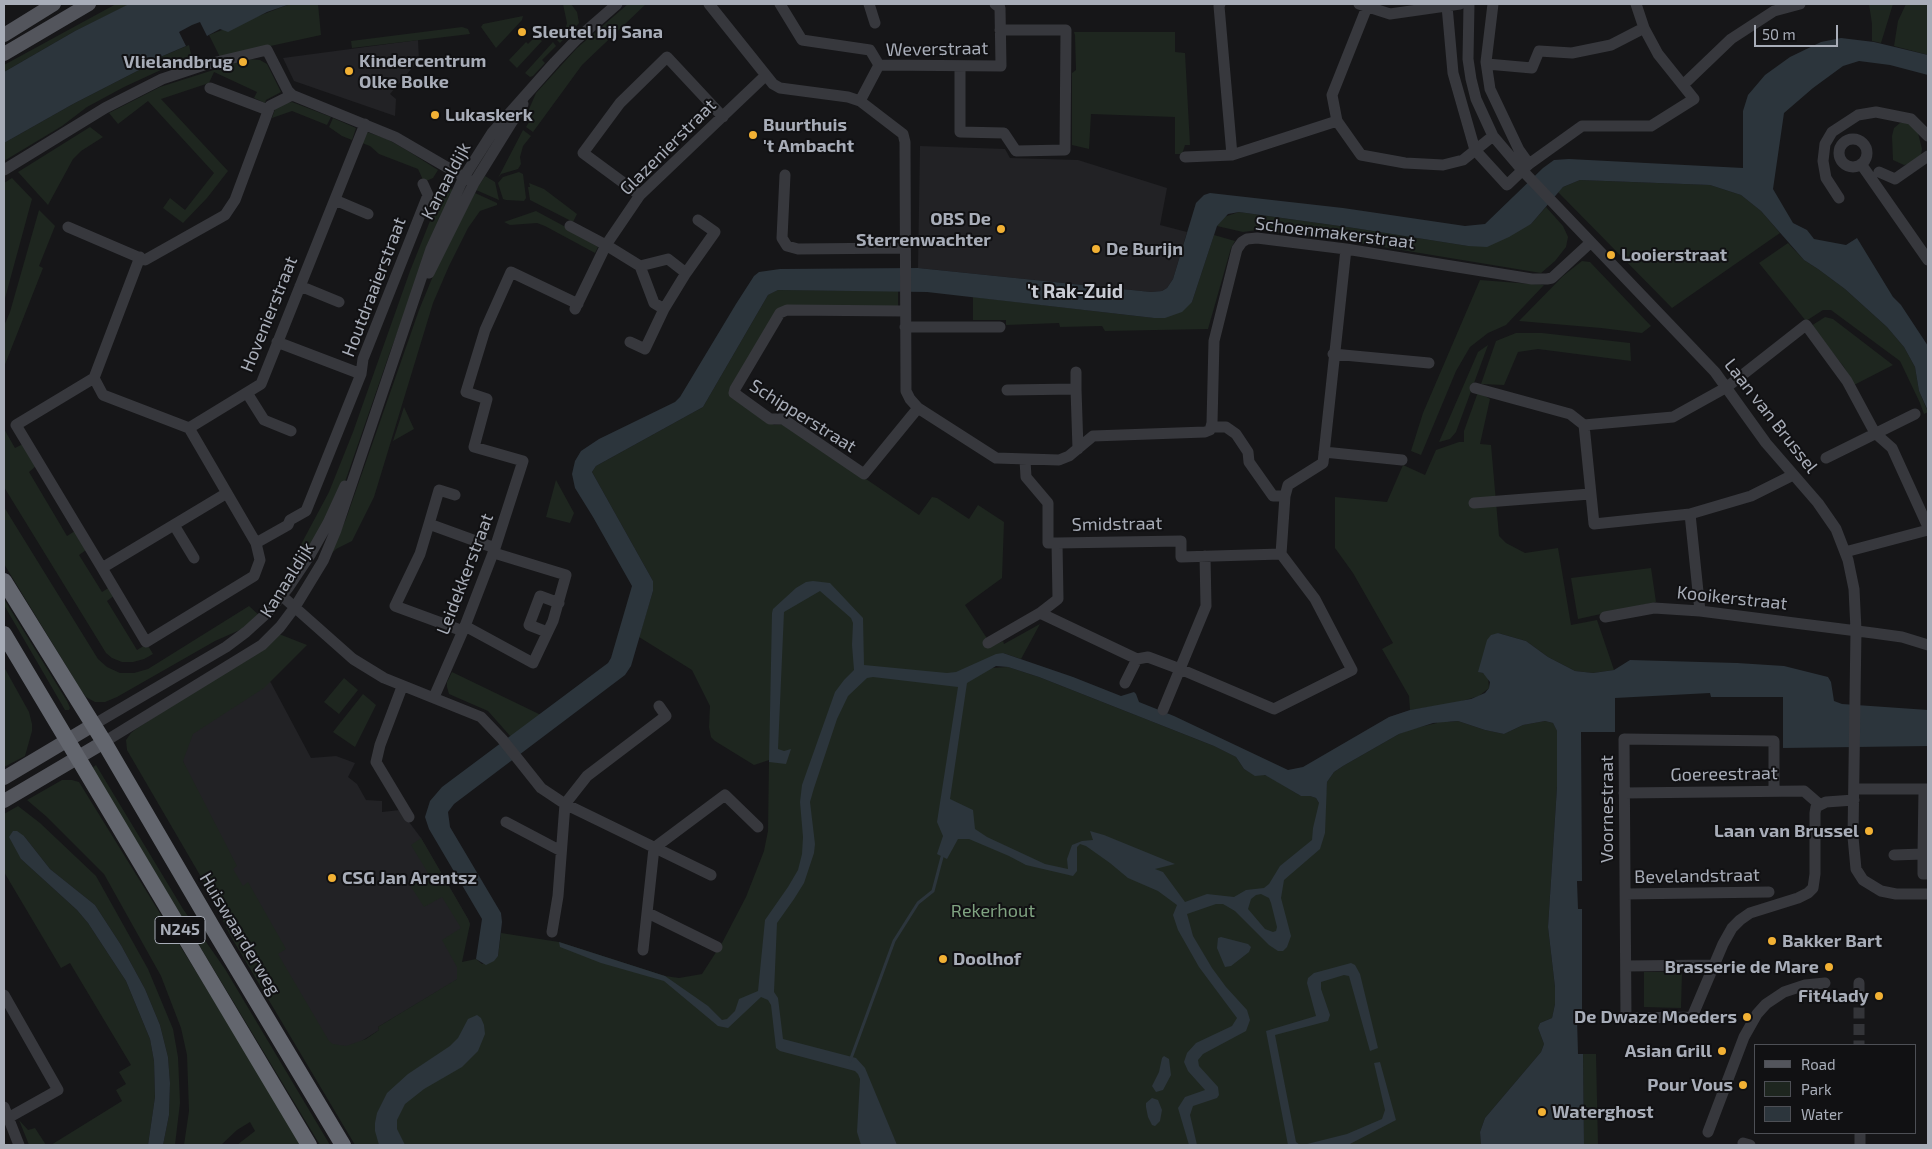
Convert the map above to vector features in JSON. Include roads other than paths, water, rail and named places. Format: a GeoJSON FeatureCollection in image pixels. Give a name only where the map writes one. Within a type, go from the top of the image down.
{"type":"FeatureCollection","features":[{"type":"Feature","properties":{"kind":"highway","name":"Huiswaarderweg"},"geometry":{"type":"LineString","coordinates":[[4,581],[104,742],[343,1145]]}},
{"type":"Feature","properties":{"kind":"highway","name":"N245"},"geometry":{"type":"LineString","coordinates":[[4,634],[66,741],[309,1145]]}},
{"type":"Feature","properties":{"kind":"main road"},"geometry":{"type":"LineString","coordinates":[[4,34],[54,4]]}},
{"type":"Feature","properties":{"kind":"main road"},"geometry":{"type":"LineString","coordinates":[[4,54],[89,4]]}},
{"type":"Feature","properties":{"kind":"main road"},"geometry":{"type":"LineString","coordinates":[[4,778],[93,725]]}},
{"type":"Feature","properties":{"kind":"main road"},"geometry":{"type":"LineString","coordinates":[[4,801],[104,742]]}},
{"type":"Feature","properties":{"kind":"street","name":"Kanaaldijk"},"geometry":{"type":"LineString","coordinates":[[104,742],[262,645],[295,607],[322,561],[349,497],[431,249],[469,180],[492,133],[567,49],[617,4]]}},
{"type":"Feature","properties":{"kind":"street"},"geometry":{"type":"LineString","coordinates":[[709,4],[765,76],[780,88],[860,101],[903,134],[905,142],[906,391],[918,408],[994,458],[1025,460],[1059,460],[1069,456],[1089,438],[1099,435],[1205,432],[1212,427],[1226,427],[1236,434],[1248,452],[1250,462],[1273,496],[1285,496]]}},
{"type":"Feature","properties":{"kind":"street"},"geometry":{"type":"LineString","coordinates":[[780,4],[802,40],[870,50],[879,65]]}},
{"type":"Feature","properties":{"kind":"street"},"geometry":{"type":"LineString","coordinates":[[868,4],[875,23]]}},
{"type":"Feature","properties":{"kind":"street","name":"Weverstraat"},"geometry":{"type":"LineString","coordinates":[[860,101],[879,65],[1001,66],[1000,8],[995,4]]}},
{"type":"Feature","properties":{"kind":"street"},"geometry":{"type":"LineString","coordinates":[[1220,4],[1232,155]]}},
{"type":"Feature","properties":{"kind":"street"},"geometry":{"type":"LineString","coordinates":[[1460,4],[1390,14],[1363,5],[1332,95],[1337,121],[1361,155],[1405,163],[1444,165],[1463,160],[1493,136]]}},
{"type":"Feature","properties":{"kind":"street"},"geometry":{"type":"LineString","coordinates":[[1470,4],[1468,59],[1476,99],[1493,136],[1527,171]]}},
{"type":"Feature","properties":{"kind":"street"},"geometry":{"type":"LineString","coordinates":[[1492,4],[1487,64],[1490,89],[1527,171]]}},
{"type":"Feature","properties":{"kind":"street"},"geometry":{"type":"LineString","coordinates":[[1440,6],[1453,74],[1475,150],[1508,185],[1582,126],[1651,126],[1694,99],[1658,54],[1644,28],[1636,4]]}},
{"type":"Feature","properties":{"kind":"street"},"geometry":{"type":"LineString","coordinates":[[1683,85],[1731,40],[1774,11],[1786,6],[1800,4]]}},
{"type":"Feature","properties":{"kind":"street"},"geometry":{"type":"LineString","coordinates":[[1487,64],[1532,68],[1539,51],[1572,53],[1611,44],[1644,28]]}},
{"type":"Feature","properties":{"kind":"street"},"geometry":{"type":"LineString","coordinates":[[960,66],[960,132],[1004,133],[1016,151],[1065,150],[1066,30],[1000,30]]}},
{"type":"Feature","properties":{"kind":"street"},"geometry":{"type":"LineString","coordinates":[[4,170],[130,94],[162,78],[204,65],[267,50],[292,95],[395,137],[469,180]]}},
{"type":"Feature","properties":{"kind":"street"},"geometry":{"type":"LineString","coordinates":[[640,194],[583,153],[620,103],[667,57],[723,117]]}},
{"type":"Feature","properties":{"kind":"street","name":"Glazenierstraat"},"geometry":{"type":"LineString","coordinates":[[523,461],[474,447],[487,399],[466,392],[485,330],[511,272],[577,306],[606,245],[640,194],[765,76]]}},
{"type":"Feature","properties":{"kind":"street"},"geometry":{"type":"LineString","coordinates":[[210,88],[268,110]]}},
{"type":"Feature","properties":{"kind":"street"},"geometry":{"type":"LineString","coordinates":[[68,227],[145,260],[225,215],[234,200],[270,106],[292,95]]}},
{"type":"Feature","properties":{"kind":"street"},"geometry":{"type":"LineString","coordinates":[[1839,198],[1826,178],[1823,161],[1824,144],[1832,132],[1858,115],[1876,112],[1910,119],[1928,136]]}},
{"type":"Feature","properties":{"kind":"street"},"geometry":{"type":"LineString","coordinates":[[1185,157],[1232,155],[1337,121]]}},
{"type":"Feature","properties":{"kind":"street","name":"Hovenierstraat"},"geometry":{"type":"LineString","coordinates":[[189,428],[261,384],[365,124]]}},
{"type":"Feature","properties":{"kind":"street"},"geometry":{"type":"LineString","coordinates":[[1879,172],[1895,179],[1928,156]]}},
{"type":"Feature","properties":{"kind":"street"},"geometry":{"type":"LineString","coordinates":[[1861,164],[1928,260]]}},
{"type":"Feature","properties":{"kind":"street","name":"Laan van Brussel"},"geometry":{"type":"LineString","coordinates":[[1527,171],[1552,202],[1665,319],[1727,387],[1757,432],[1827,514],[1837,532],[1846,552],[1854,584],[1856,630],[1854,794]]}},
{"type":"Feature","properties":{"kind":"street"},"geometry":{"type":"LineString","coordinates":[[785,175],[782,238],[787,246],[798,249],[904,248]]}},
{"type":"Feature","properties":{"kind":"street","name":"Houtdraaierstraat"},"geometry":{"type":"LineString","coordinates":[[277,342],[360,374],[363,359],[428,195],[423,184]]}},
{"type":"Feature","properties":{"kind":"street","name":"Houtdraaierstraat"},"geometry":{"type":"LineString","coordinates":[[335,200],[368,214]]}},
{"type":"Feature","properties":{"kind":"street"},"geometry":{"type":"LineString","coordinates":[[630,342],[645,349],[664,309],[686,273],[715,232],[698,220]]}},
{"type":"Feature","properties":{"kind":"street"},"geometry":{"type":"LineString","coordinates":[[570,226],[640,266],[654,303],[664,309]]}},
{"type":"Feature","properties":{"kind":"street","name":"Schoenmakerstraat"},"geometry":{"type":"LineString","coordinates":[[1212,427],[1214,340],[1239,246],[1244,241],[1257,238],[1346,249],[1532,279],[1552,278],[1590,243]]}},
{"type":"Feature","properties":{"kind":"street"},"geometry":{"type":"LineString","coordinates":[[1040,613],[1137,659],[1148,658],[1180,669],[1274,710],[1352,670],[1315,599],[1281,554],[1285,496],[1288,485],[1323,463],[1346,249]]}},
{"type":"Feature","properties":{"kind":"street"},"geometry":{"type":"LineString","coordinates":[[94,378],[103,395],[189,428],[256,542],[260,560],[254,576],[146,642],[16,425],[94,378],[140,257]]}},
{"type":"Feature","properties":{"kind":"street"},"geometry":{"type":"LineString","coordinates":[[640,266],[668,259],[686,273]]}},
{"type":"Feature","properties":{"kind":"street","name":"Houtdraaierstraat"},"geometry":{"type":"LineString","coordinates":[[300,286],[339,302]]}},
{"type":"Feature","properties":{"kind":"street","name":"Schipperstraat"},"geometry":{"type":"LineString","coordinates":[[905,311],[787,310],[780,313],[734,393],[770,419],[783,419],[864,474],[918,408]]}},
{"type":"Feature","properties":{"kind":"street"},"geometry":{"type":"LineString","coordinates":[[1475,388],[1570,414],[1584,425],[1674,416],[1727,387],[1806,325],[1847,381],[1875,433],[1892,448],[1928,528],[1846,552]]}},
{"type":"Feature","properties":{"kind":"street"},"geometry":{"type":"LineString","coordinates":[[905,327],[1000,327]]}},
{"type":"Feature","properties":{"kind":"street"},"geometry":{"type":"LineString","coordinates":[[1334,354],[1429,363]]}},
{"type":"Feature","properties":{"kind":"street"},"geometry":{"type":"LineString","coordinates":[[1076,372],[1078,449]]}},
{"type":"Feature","properties":{"kind":"street"},"geometry":{"type":"LineString","coordinates":[[256,542],[288,525],[290,520],[306,511],[360,374]]}},
{"type":"Feature","properties":{"kind":"street"},"geometry":{"type":"LineString","coordinates":[[1007,390],[1076,389]]}},
{"type":"Feature","properties":{"kind":"street"},"geometry":{"type":"LineString","coordinates":[[247,393],[264,420],[291,431]]}},
{"type":"Feature","properties":{"kind":"street"},"geometry":{"type":"LineString","coordinates":[[1826,458],[1915,414]]}},
{"type":"Feature","properties":{"kind":"street"},"geometry":{"type":"LineString","coordinates":[[1584,425],[1594,524],[1690,514],[1751,496],[1793,475]]}},
{"type":"Feature","properties":{"kind":"street","name":"Kanaaldijk"},"geometry":{"type":"LineString","coordinates":[[93,725],[240,638],[267,613],[282,596],[310,555],[328,523],[367,439]]}},
{"type":"Feature","properties":{"kind":"street"},"geometry":{"type":"LineString","coordinates":[[1324,452],[1402,460]]}},
{"type":"Feature","properties":{"kind":"street"},"geometry":{"type":"LineString","coordinates":[[988,643],[1040,613],[1058,599],[1058,542],[1048,543],[1048,503],[1026,477],[1025,460]]}},
{"type":"Feature","properties":{"kind":"street","name":"Leidekkerstraat"},"geometry":{"type":"LineString","coordinates":[[434,697],[464,628],[494,551],[523,461]]}},
{"type":"Feature","properties":{"kind":"street"},"geometry":{"type":"LineString","coordinates":[[429,524],[494,551],[566,575],[559,603],[532,663],[464,628],[395,606],[420,554],[439,490],[455,495]]}},
{"type":"Feature","properties":{"kind":"street"},"geometry":{"type":"LineString","coordinates":[[102,568],[227,493]]}},
{"type":"Feature","properties":{"kind":"street"},"geometry":{"type":"LineString","coordinates":[[1474,503],[1590,494]]}},
{"type":"Feature","properties":{"kind":"street"},"geometry":{"type":"LineString","coordinates":[[1690,514],[1700,611]]}},
{"type":"Feature","properties":{"kind":"street"},"geometry":{"type":"LineString","coordinates":[[174,525],[194,558]]}},
{"type":"Feature","properties":{"kind":"street","name":"Smidstraat"},"geometry":{"type":"LineString","coordinates":[[1058,542],[1181,541],[1181,558],[1281,554]]}},
{"type":"Feature","properties":{"kind":"street"},"geometry":{"type":"LineString","coordinates":[[1163,710],[1206,606],[1205,556]]}},
{"type":"Feature","properties":{"kind":"street"},"geometry":{"type":"LineString","coordinates":[[282,596],[353,659],[384,678],[402,687],[434,697],[481,717],[502,739],[541,788],[565,804],[711,875]]}},
{"type":"Feature","properties":{"kind":"street"},"geometry":{"type":"LineString","coordinates":[[547,632],[529,625],[540,596],[559,603]]}},
{"type":"Feature","properties":{"kind":"street","name":"Kooikerstraat"},"geometry":{"type":"LineString","coordinates":[[1605,617],[1654,608],[1700,611],[1856,630],[1902,637],[1928,645]]}},
{"type":"Feature","properties":{"kind":"street"},"geometry":{"type":"LineString","coordinates":[[1125,683],[1137,659]]}},
{"type":"Feature","properties":{"kind":"street"},"geometry":{"type":"LineString","coordinates":[[402,687],[380,745],[376,762],[409,817]]}},
{"type":"Feature","properties":{"kind":"street"},"geometry":{"type":"LineString","coordinates":[[552,932],[558,896],[565,804],[586,776],[666,716],[659,706]]}},
{"type":"Feature","properties":{"kind":"street","name":"Voornestraat"},"geometry":{"type":"LineString","coordinates":[[1714,965],[1692,1017],[1626,1018],[1624,739],[1774,740],[1774,791]]}},
{"type":"Feature","properties":{"kind":"street"},"geometry":{"type":"LineString","coordinates":[[1626,966],[1714,965],[1728,934],[1740,920],[1750,913],[1808,893],[1813,888],[1816,874],[1815,813],[1819,804],[1854,794],[1926,789],[1923,874],[1928,874]]}},
{"type":"Feature","properties":{"kind":"street","name":"Goereestraat"},"geometry":{"type":"LineString","coordinates":[[1624,793],[1804,790],[1819,804]]}},
{"type":"Feature","properties":{"kind":"street"},"geometry":{"type":"LineString","coordinates":[[1854,794],[1854,852],[1856,869],[1860,877],[1881,891],[1902,894],[1928,894]]}},
{"type":"Feature","properties":{"kind":"street"},"geometry":{"type":"LineString","coordinates":[[643,950],[654,848],[725,795],[758,827]]}},
{"type":"Feature","properties":{"kind":"street"},"geometry":{"type":"LineString","coordinates":[[506,822],[561,852]]}},
{"type":"Feature","properties":{"kind":"street"},"geometry":{"type":"LineString","coordinates":[[1894,855],[1924,854]]}},
{"type":"Feature","properties":{"kind":"street","name":"Bevelandstraat"},"geometry":{"type":"LineString","coordinates":[[1625,894],[1769,892]]}},
{"type":"Feature","properties":{"kind":"street"},"geometry":{"type":"LineString","coordinates":[[648,913],[717,948]]}},
{"type":"Feature","properties":{"kind":"street"},"geometry":{"type":"LineString","coordinates":[[1708,1132],[1744,1037],[1757,1014],[1766,1004],[1784,992],[1805,985],[1825,983]]}},
{"type":"Feature","properties":{"kind":"street"},"geometry":{"type":"LineString","coordinates":[[4,995],[58,1090],[6,1113],[19,1145]]}},
{"type":"Feature","properties":{"kind":"water"},"geometry":{"type":"Polygon","coordinates":[[[129,4],[290,4],[267,12],[228,32],[220,29],[207,36],[200,22],[192,25],[179,32],[186,46],[151,61],[147,66],[73,104],[4,143],[4,72],[75,31],[129,4]]]}},
{"type":"Feature","properties":{"kind":"water"},"geometry":{"type":"Polygon","coordinates":[[[1841,38],[1874,42],[1928,55],[1928,75],[1890,65],[1859,61],[1843,66],[1813,88],[1784,113],[1773,189],[1793,223],[1807,230],[1814,239],[1846,245],[1857,238],[1893,297],[1901,305],[1928,346],[1928,411],[1919,391],[1915,367],[1904,347],[1887,327],[1845,289],[1804,260],[1761,211],[1741,195],[1710,185],[1580,180],[1563,187],[1531,224],[1487,247],[1468,246],[1239,212],[1228,214],[1217,226],[1192,302],[1182,312],[1165,318],[927,292],[778,290],[768,295],[703,407],[596,466],[592,472],[653,581],[653,591],[631,666],[625,675],[454,804],[448,812],[450,827],[501,913],[502,922],[498,956],[494,961],[486,965],[476,959],[482,919],[429,829],[425,817],[430,801],[442,787],[608,663],[632,586],[575,488],[572,474],[575,461],[581,451],[599,439],[675,402],[680,397],[736,304],[754,276],[759,272],[780,269],[918,268],[1151,292],[1162,291],[1167,288],[1173,279],[1196,203],[1204,195],[1210,193],[1343,208],[1465,226],[1485,224],[1543,168],[1554,160],[1569,159],[1743,168],[1743,111],[1748,95],[1765,75],[1790,57],[1821,42],[1841,38]]]}},
{"type":"Feature","properties":{"kind":"water"},"geometry":{"type":"Polygon","coordinates":[[[806,582],[830,583],[863,618],[864,665],[947,673],[956,672],[996,654],[1003,653],[1121,696],[1134,692],[1139,702],[1174,716],[1288,770],[1303,767],[1389,717],[1410,710],[1471,699],[1485,693],[1489,688],[1490,682],[1483,673],[1478,672],[1487,640],[1491,635],[1498,633],[1526,641],[1548,657],[1575,671],[1593,673],[1614,670],[1630,660],[1784,666],[1828,677],[1831,682],[1834,701],[1842,704],[1928,710],[1928,746],[1783,748],[1783,697],[1711,697],[1710,693],[1615,698],[1615,732],[1581,732],[1582,881],[1577,881],[1578,909],[1582,909],[1582,1017],[1577,1018],[1578,1054],[1583,1054],[1584,1145],[1481,1145],[1480,1132],[1485,1118],[1541,1052],[1544,1044],[1538,1028],[1540,1023],[1552,1018],[1555,1004],[1555,987],[1548,927],[1557,787],[1557,731],[1553,723],[1545,721],[1523,725],[1504,734],[1458,721],[1433,723],[1399,734],[1334,772],[1327,782],[1325,833],[1320,849],[1284,880],[1281,898],[1291,936],[1287,947],[1283,951],[1278,951],[1269,945],[1235,911],[1223,904],[1216,904],[1187,914],[1193,936],[1212,968],[1247,1010],[1250,1020],[1246,1031],[1203,1054],[1198,1060],[1199,1066],[1218,1087],[1219,1095],[1217,1098],[1193,1106],[1190,1115],[1197,1145],[1189,1145],[1178,1108],[1185,1097],[1205,1090],[1188,1071],[1184,1062],[1187,1053],[1196,1043],[1232,1026],[1237,1018],[1199,967],[1178,930],[1173,915],[1177,905],[1158,891],[1128,878],[1086,846],[1080,844],[1077,847],[1077,871],[1073,876],[1026,865],[969,839],[958,839],[947,859],[937,854],[943,836],[937,822],[958,687],[873,677],[867,678],[848,696],[837,719],[814,788],[810,802],[815,844],[814,853],[804,883],[777,923],[774,992],[778,998],[783,1039],[856,1058],[865,1068],[897,1145],[861,1145],[857,1132],[860,1079],[858,1074],[855,1071],[780,1051],[776,1048],[771,1005],[768,1000],[761,997],[728,1028],[718,1026],[664,981],[601,963],[560,947],[559,942],[665,976],[708,1006],[722,1020],[727,1019],[735,1011],[739,999],[758,991],[765,920],[798,870],[802,854],[803,837],[800,802],[802,785],[835,692],[854,670],[853,623],[851,618],[820,591],[784,612],[778,749],[784,751],[791,749],[786,764],[769,762],[772,613],[773,609],[796,588],[806,582]],[[996,666],[967,683],[950,799],[973,810],[975,829],[987,837],[1045,864],[1068,869],[1067,859],[1072,845],[1082,841],[1093,840],[1090,831],[1104,835],[1175,864],[1155,869],[1163,872],[1185,902],[1207,894],[1234,897],[1246,890],[1264,888],[1269,884],[1280,866],[1312,840],[1319,803],[1316,798],[1301,796],[1265,775],[1255,776],[1244,769],[1236,757],[1214,746],[1039,677],[1008,667],[996,666]],[[1261,894],[1251,899],[1248,909],[1265,929],[1273,932],[1276,931],[1277,927],[1269,898],[1261,894]]]}},
{"type":"Feature","properties":{"kind":"water"},"geometry":{"type":"Polygon","coordinates":[[[13,831],[17,831],[24,836],[50,869],[95,905],[121,945],[145,989],[160,1025],[168,1057],[170,1083],[169,1115],[163,1145],[148,1145],[155,1097],[154,1061],[150,1039],[126,981],[88,923],[77,910],[21,859],[9,837],[13,831]]]}},
{"type":"Feature","properties":{"kind":"water"},"geometry":{"type":"Polygon","coordinates":[[[1221,937],[1248,944],[1251,947],[1249,952],[1231,966],[1225,967],[1217,948],[1218,938],[1221,937]]]}},
{"type":"Feature","properties":{"kind":"water"},"geometry":{"type":"Polygon","coordinates":[[[1351,963],[1355,965],[1360,974],[1378,1048],[1370,1051],[1349,976],[1344,975],[1321,982],[1321,989],[1330,1015],[1328,1021],[1275,1035],[1296,1142],[1300,1145],[1288,1145],[1266,1031],[1316,1016],[1307,983],[1308,978],[1314,973],[1351,963]]]}},
{"type":"Feature","properties":{"kind":"water"},"geometry":{"type":"Polygon","coordinates":[[[477,1015],[481,1018],[484,1025],[485,1034],[478,1051],[462,1067],[424,1089],[405,1104],[397,1120],[397,1129],[405,1145],[379,1145],[375,1123],[377,1113],[387,1093],[408,1074],[450,1046],[458,1038],[468,1019],[477,1015]]]}},
{"type":"Feature","properties":{"kind":"water"},"geometry":{"type":"Polygon","coordinates":[[[1164,1056],[1169,1059],[1171,1075],[1163,1090],[1156,1092],[1152,1086],[1164,1056]]]}},
{"type":"Feature","properties":{"kind":"water"},"geometry":{"type":"Polygon","coordinates":[[[1380,1062],[1396,1120],[1348,1145],[1303,1145],[1347,1134],[1382,1119],[1385,1110],[1374,1063],[1380,1062]]]}},
{"type":"Feature","properties":{"kind":"water"},"geometry":{"type":"Polygon","coordinates":[[[1152,1098],[1158,1100],[1162,1110],[1160,1121],[1155,1126],[1152,1125],[1148,1117],[1146,1107],[1146,1103],[1152,1098]]]}},
{"type":"Feature","properties":{"kind":"waterway"},"geometry":{"type":"LineString","coordinates":[[850,1061],[894,941],[918,903],[933,891],[942,857]]}},
{"type":"Feature","properties":{"kind":"tunnel"},"geometry":{"type":"LineString","coordinates":[[1859,991],[1859,1044]]}},
{"type":"Feature","properties":{"kind":"place","name":"Sleutel bij Sana"},"geometry":{"type":"Point","coordinates":[522,32]}},
{"type":"Feature","properties":{"kind":"place","name":"Vlielandbrug"},"geometry":{"type":"Point","coordinates":[243,62]}},
{"type":"Feature","properties":{"kind":"place","name":"Kindercentrum Olke Bolke"},"geometry":{"type":"Point","coordinates":[349,71]}},
{"type":"Feature","properties":{"kind":"place","name":"Lukaskerk"},"geometry":{"type":"Point","coordinates":[435,115]}},
{"type":"Feature","properties":{"kind":"place","name":"Buurthuis 't Ambacht"},"geometry":{"type":"Point","coordinates":[753,135]}},
{"type":"Feature","properties":{"kind":"place","name":"OBS De Sterrenwachter"},"geometry":{"type":"Point","coordinates":[1001,229]}},
{"type":"Feature","properties":{"kind":"place","name":"De Burijn"},"geometry":{"type":"Point","coordinates":[1096,249]}},
{"type":"Feature","properties":{"kind":"place","name":"Looierstraat"},"geometry":{"type":"Point","coordinates":[1611,255]}},
{"type":"Feature","properties":{"kind":"place","name":"Laan van Brussel"},"geometry":{"type":"Point","coordinates":[1869,831]}},
{"type":"Feature","properties":{"kind":"place","name":"CSG Jan Arentsz"},"geometry":{"type":"Point","coordinates":[332,878]}},
{"type":"Feature","properties":{"kind":"place","name":"Bakker Bart"},"geometry":{"type":"Point","coordinates":[1772,941]}},
{"type":"Feature","properties":{"kind":"place","name":"Doolhof"},"geometry":{"type":"Point","coordinates":[943,959]}},
{"type":"Feature","properties":{"kind":"place","name":"Brasserie de Mare"},"geometry":{"type":"Point","coordinates":[1829,967]}},
{"type":"Feature","properties":{"kind":"place","name":"Fit4lady"},"geometry":{"type":"Point","coordinates":[1879,996]}},
{"type":"Feature","properties":{"kind":"place","name":"De Dwaze Moeders"},"geometry":{"type":"Point","coordinates":[1747,1017]}},
{"type":"Feature","properties":{"kind":"place","name":"Asian Grill"},"geometry":{"type":"Point","coordinates":[1722,1051]}},
{"type":"Feature","properties":{"kind":"place","name":"Pour Vous"},"geometry":{"type":"Point","coordinates":[1743,1085]}},
{"type":"Feature","properties":{"kind":"place","name":"Waterghost"},"geometry":{"type":"Point","coordinates":[1542,1112]}},
{"type":"Feature","properties":{"kind":"district","name":"'t Rak-Zuid"},"geometry":{"type":"Point","coordinates":[1075,292]}},
{"type":"Feature","properties":{"kind":"park label","name":"Rekerhout"},"geometry":{"type":"Point","coordinates":[993,911]}}]}
